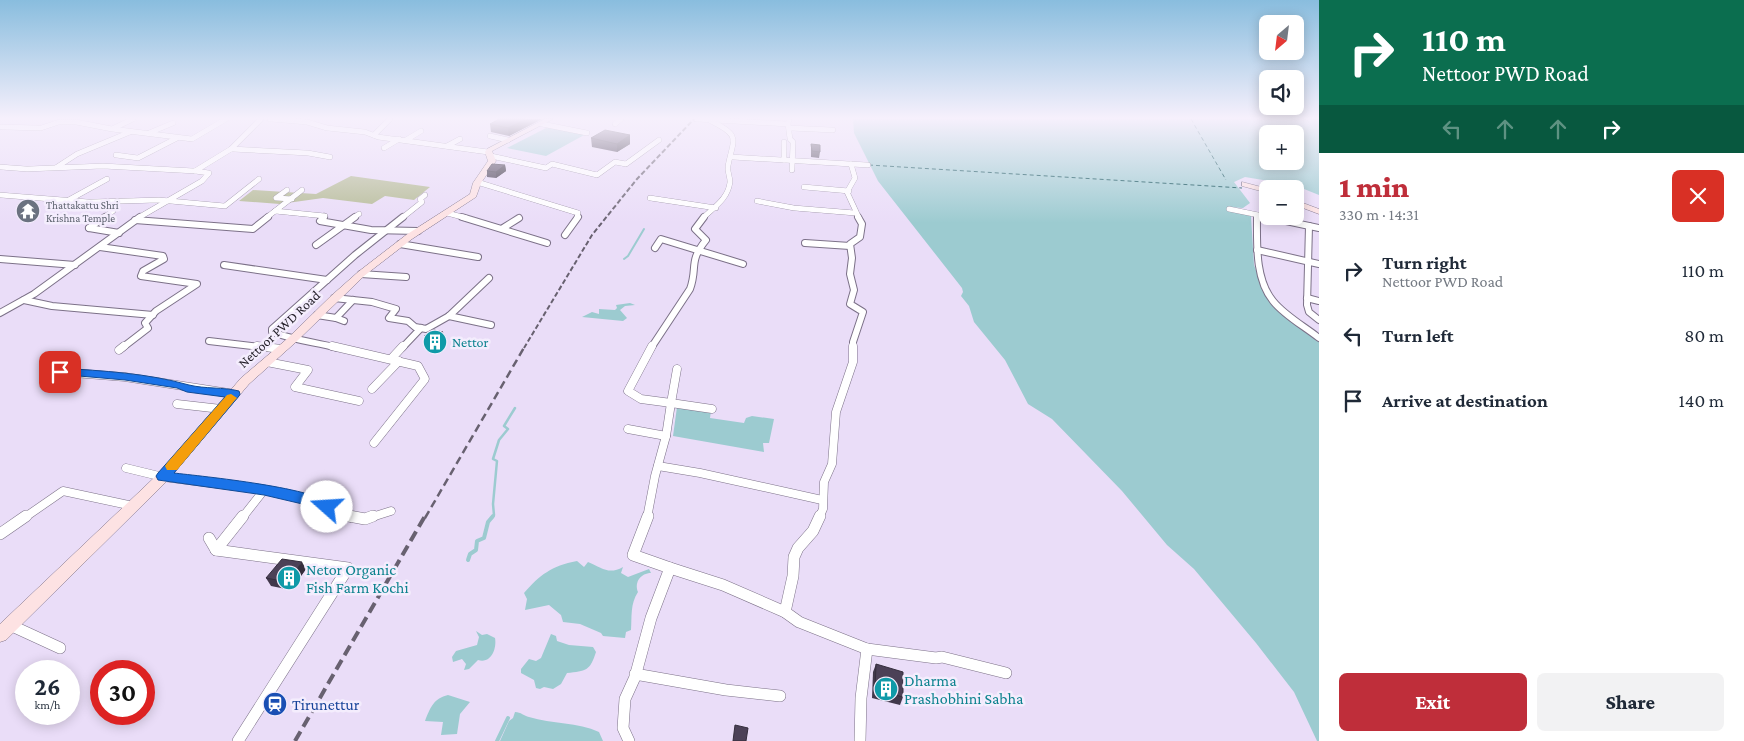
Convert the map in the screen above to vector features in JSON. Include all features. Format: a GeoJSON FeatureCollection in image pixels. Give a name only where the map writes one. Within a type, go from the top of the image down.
{"type":"FeatureCollection","features":[{"type":"Feature","properties":{"kind":"street"},"geometry":{"type":"LineString","coordinates":[[55,168],[80,154]]}},
{"type":"Feature","properties":{"kind":"street"},"geometry":{"type":"LineString","coordinates":[[116,155],[138,158],[147,154]]}},
{"type":"Feature","properties":{"kind":"street"},"geometry":{"type":"LineString","coordinates":[[195,172],[224,154]]}},
{"type":"Feature","properties":{"kind":"street"},"geometry":{"type":"LineString","coordinates":[[304,154],[330,157]]}},
{"type":"Feature","properties":{"kind":"street"},"geometry":{"type":"LineString","coordinates":[[489,154],[546,168],[552,164],[597,175],[615,162],[626,164],[640,154]]}},
{"type":"Feature","properties":{"kind":"street","name":"Nettoor PWD Road"},"geometry":{"type":"LineString","coordinates":[[0,635],[163,476],[234,394],[334,298],[400,244],[473,195],[477,182],[492,161],[489,154]]}},
{"type":"Feature","properties":{"kind":"street"},"geometry":{"type":"LineString","coordinates":[[712,409],[637,398],[628,391],[646,355],[690,289],[694,278],[693,263],[698,250],[706,240],[695,228],[716,208],[729,190],[730,180],[726,170],[732,154]]}},
{"type":"Feature","properties":{"kind":"street"},"geometry":{"type":"LineString","coordinates":[[784,154],[784,160]]}},
{"type":"Feature","properties":{"kind":"street"},"geometry":{"type":"LineString","coordinates":[[792,170],[793,154]]}},
{"type":"Feature","properties":{"kind":"street"},"geometry":{"type":"LineString","coordinates":[[732,158],[868,164]]}},
{"type":"Feature","properties":{"kind":"street"},"geometry":{"type":"LineString","coordinates":[[784,612],[793,576],[794,557],[798,548],[817,524],[823,509],[824,482],[832,464],[836,412],[850,372],[853,342],[863,312],[850,304],[854,290],[850,274],[852,258],[850,244],[860,237],[862,228],[862,224],[849,201],[848,191],[855,182],[856,176],[851,164]]}},
{"type":"Feature","properties":{"kind":"street"},"geometry":{"type":"LineString","coordinates":[[0,167],[14,170],[114,167],[209,173],[194,187],[135,220],[75,265],[24,300],[0,313]]}},
{"type":"Feature","properties":{"kind":"street"},"geometry":{"type":"LineString","coordinates":[[67,201],[107,179]]}},
{"type":"Feature","properties":{"kind":"street"},"geometry":{"type":"LineString","coordinates":[[0,196],[67,201],[166,201],[225,206],[259,179]]}},
{"type":"Feature","properties":{"kind":"street"},"geometry":{"type":"LineString","coordinates":[[477,182],[578,213],[579,216],[564,235]]}},
{"type":"Feature","properties":{"kind":"street"},"geometry":{"type":"LineString","coordinates":[[1245,184],[1259,188]]}},
{"type":"Feature","properties":{"kind":"street"},"geometry":{"type":"LineString","coordinates":[[804,187],[848,191]]}},
{"type":"Feature","properties":{"kind":"street"},"geometry":{"type":"LineString","coordinates":[[287,190],[276,198],[292,199]]}},
{"type":"Feature","properties":{"kind":"street"},"geometry":{"type":"LineString","coordinates":[[135,220],[253,229],[302,190]]}},
{"type":"Feature","properties":{"kind":"street"},"geometry":{"type":"LineString","coordinates":[[374,443],[425,379],[418,366],[305,340],[292,340],[272,332],[272,329],[326,280],[422,202],[420,199],[425,195]]}},
{"type":"Feature","properties":{"kind":"street"},"geometry":{"type":"LineString","coordinates":[[650,198],[716,208]]}},
{"type":"Feature","properties":{"kind":"street"},"geometry":{"type":"LineString","coordinates":[[757,201],[807,210],[855,212]]}},
{"type":"Feature","properties":{"kind":"street"},"geometry":{"type":"LineString","coordinates":[[1304,206],[1319,212]]}},
{"type":"Feature","properties":{"kind":"street"},"geometry":{"type":"LineString","coordinates":[[1230,209],[1319,228]]}},
{"type":"Feature","properties":{"kind":"street"},"geometry":{"type":"LineString","coordinates":[[113,211],[89,228],[119,233]]}},
{"type":"Feature","properties":{"kind":"street"},"geometry":{"type":"LineString","coordinates":[[275,211],[325,216],[320,221],[343,225],[386,231],[405,229],[418,231]]}},
{"type":"Feature","properties":{"kind":"street"},"geometry":{"type":"LineString","coordinates":[[447,213],[503,228],[547,243]]}},
{"type":"Feature","properties":{"kind":"street"},"geometry":{"type":"LineString","coordinates":[[316,245],[360,214]]}},
{"type":"Feature","properties":{"kind":"street"},"geometry":{"type":"LineString","coordinates":[[1257,215],[1257,250],[1261,272],[1269,295],[1319,338]]}},
{"type":"Feature","properties":{"kind":"street"},"geometry":{"type":"LineString","coordinates":[[503,228],[519,218]]}},
{"type":"Feature","properties":{"kind":"street"},"geometry":{"type":"LineString","coordinates":[[1309,226],[1307,298],[1310,312],[1319,320]]}},
{"type":"Feature","properties":{"kind":"street"},"geometry":{"type":"LineString","coordinates":[[655,248],[661,239],[743,264]]}},
{"type":"Feature","properties":{"kind":"street"},"geometry":{"type":"LineString","coordinates":[[805,243],[850,246]]}},
{"type":"Feature","properties":{"kind":"street"},"geometry":{"type":"LineString","coordinates":[[400,244],[478,257]]}},
{"type":"Feature","properties":{"kind":"street"},"geometry":{"type":"LineString","coordinates":[[100,247],[165,256],[164,259],[143,271],[140,276],[197,284],[156,311],[145,323],[148,328],[119,350]]}},
{"type":"Feature","properties":{"kind":"street"},"geometry":{"type":"LineString","coordinates":[[1257,250],[1319,264]]}},
{"type":"Feature","properties":{"kind":"street"},"geometry":{"type":"LineString","coordinates":[[0,259],[75,265]]}},
{"type":"Feature","properties":{"kind":"street"},"geometry":{"type":"LineString","coordinates":[[224,264],[326,280]]}},
{"type":"Feature","properties":{"kind":"street"},"geometry":{"type":"LineString","coordinates":[[361,274],[406,277]]}},
{"type":"Feature","properties":{"kind":"street"},"geometry":{"type":"LineString","coordinates":[[334,298],[372,302],[396,309],[389,318],[408,321],[415,327],[426,329],[449,316],[488,278]]}},
{"type":"Feature","properties":{"kind":"street"},"geometry":{"type":"LineString","coordinates":[[1307,298],[1319,300]]}},
{"type":"Feature","properties":{"kind":"street"},"geometry":{"type":"LineString","coordinates":[[24,300],[52,306],[153,315]]}},
{"type":"Feature","properties":{"kind":"street"},"geometry":{"type":"LineString","coordinates":[[336,318],[353,300]]}},
{"type":"Feature","properties":{"kind":"street"},"geometry":{"type":"LineString","coordinates":[[317,315],[344,321]]}},
{"type":"Feature","properties":{"kind":"street"},"geometry":{"type":"LineString","coordinates":[[449,316],[491,325]]}},
{"type":"Feature","properties":{"kind":"street"},"geometry":{"type":"LineString","coordinates":[[372,389],[421,328]]}},
{"type":"Feature","properties":{"kind":"street"},"geometry":{"type":"LineString","coordinates":[[209,341],[281,349]]}},
{"type":"Feature","properties":{"kind":"street"},"geometry":{"type":"LineString","coordinates":[[267,362],[308,370],[295,387],[359,401]]}},
{"type":"Feature","properties":{"kind":"street"},"geometry":{"type":"LineString","coordinates":[[677,368],[666,436],[643,532],[633,555],[717,583],[784,612],[799,622],[867,649],[936,658],[942,657],[1006,673]]}},
{"type":"Feature","properties":{"kind":"street"},"geometry":{"type":"LineString","coordinates":[[49,371],[125,377],[234,394]]}},
{"type":"Feature","properties":{"kind":"street"},"geometry":{"type":"LineString","coordinates":[[177,404],[221,409]]}},
{"type":"Feature","properties":{"kind":"street"},"geometry":{"type":"LineString","coordinates":[[628,429],[666,436]]}},
{"type":"Feature","properties":{"kind":"street"},"geometry":{"type":"LineString","coordinates":[[658,466],[697,472],[775,492],[822,500]]}},
{"type":"Feature","properties":{"kind":"street"},"geometry":{"type":"LineString","coordinates":[[126,468],[163,476],[264,490],[315,501],[352,518],[365,519],[391,510]]}},
{"type":"Feature","properties":{"kind":"street"},"geometry":{"type":"LineString","coordinates":[[216,550],[264,490]]}},
{"type":"Feature","properties":{"kind":"street"},"geometry":{"type":"LineString","coordinates":[[0,534],[63,491],[133,506]]}},
{"type":"Feature","properties":{"kind":"street"},"geometry":{"type":"LineString","coordinates":[[209,538],[216,550]]}},
{"type":"Feature","properties":{"kind":"street"},"geometry":{"type":"LineString","coordinates":[[216,550],[348,568],[238,741]]}},
{"type":"Feature","properties":{"kind":"street"},"geometry":{"type":"LineString","coordinates":[[629,741],[623,728],[625,699],[635,674],[651,618],[670,568]]}},
{"type":"Feature","properties":{"kind":"street"},"geometry":{"type":"LineString","coordinates":[[10,625],[60,648]]}},
{"type":"Feature","properties":{"kind":"street"},"geometry":{"type":"LineString","coordinates":[[860,741],[861,698],[867,649]]}},
{"type":"Feature","properties":{"kind":"street"},"geometry":{"type":"LineString","coordinates":[[635,674],[726,690],[780,696]]}},
{"type":"Feature","properties":{"kind":"shaded area"},"geometry":{"type":"Polygon","coordinates":[[[534,154],[550,154],[546,156],[534,154]]]}},
{"type":"Feature","properties":{"kind":"shaded area"},"geometry":{"type":"Polygon","coordinates":[[[864,154],[1259,154],[1259,170],[1304,170],[1304,154],[1319,154],[1319,195],[1304,189],[1304,180],[1263,180],[1245,177],[1234,182],[1250,203],[1243,208],[1228,207],[1229,210],[1251,216],[1254,265],[1266,297],[1319,342],[1319,741],[1317,741],[1294,692],[1194,569],[1167,545],[1122,491],[1052,419],[1028,404],[1005,360],[974,322],[969,306],[961,296],[962,288],[878,181],[864,154]]]}},
{"type":"Feature","properties":{"kind":"shaded area"},"geometry":{"type":"Polygon","coordinates":[[[351,176],[430,187],[414,200],[385,196],[372,204],[323,198],[280,204],[239,201],[253,190],[316,194],[351,176]]]}},
{"type":"Feature","properties":{"kind":"shaded area"},"geometry":{"type":"Polygon","coordinates":[[[630,303],[635,305],[625,306],[620,310],[627,318],[623,321],[582,317],[592,312],[599,314],[599,309],[615,310],[617,308],[616,305],[630,303]]]}},
{"type":"Feature","properties":{"kind":"shaded area"},"geometry":{"type":"Polygon","coordinates":[[[677,407],[711,411],[710,418],[744,423],[746,418],[752,416],[774,419],[769,443],[763,443],[764,452],[673,436],[677,407]]]}},
{"type":"Feature","properties":{"kind":"shaded area"},"geometry":{"type":"Polygon","coordinates":[[[577,561],[584,567],[588,562],[609,571],[623,567],[621,573],[628,577],[649,569],[651,573],[641,576],[639,579],[637,585],[638,592],[633,606],[631,630],[626,632],[625,638],[603,636],[601,633],[580,624],[563,622],[561,615],[549,605],[525,610],[527,599],[524,593],[535,581],[553,569],[577,561]]]}},
{"type":"Feature","properties":{"kind":"shaded area"},"geometry":{"type":"Polygon","coordinates":[[[476,631],[482,635],[487,634],[495,638],[494,651],[490,658],[483,661],[478,660],[469,669],[464,670],[466,664],[462,659],[453,662],[452,657],[456,651],[477,645],[479,637],[476,631]]]}},
{"type":"Feature","properties":{"kind":"shaded area"},"geometry":{"type":"Polygon","coordinates":[[[551,634],[556,636],[557,641],[569,645],[593,647],[596,652],[592,663],[586,669],[567,673],[561,684],[553,689],[544,687],[540,689],[536,688],[534,680],[521,673],[521,669],[529,659],[536,661],[541,658],[551,634]]]}},
{"type":"Feature","properties":{"kind":"shaded area"},"geometry":{"type":"Polygon","coordinates":[[[448,695],[470,702],[460,714],[457,734],[441,735],[443,722],[425,721],[436,701],[448,695]]]}},
{"type":"Feature","properties":{"kind":"shaded area"},"geometry":{"type":"Polygon","coordinates":[[[515,712],[538,719],[591,729],[599,732],[603,741],[500,741],[515,712]]]}},
{"type":"Feature","properties":{"kind":"building"},"geometry":{"type":"Polygon","coordinates":[[[492,164],[505,165],[496,172],[487,171],[492,164]]]}},
{"type":"Feature","properties":{"kind":"building"},"geometry":{"type":"Polygon","coordinates":[[[434,330],[443,332],[433,341],[424,336],[434,330]]]}},
{"type":"Feature","properties":{"kind":"building"},"geometry":{"type":"Polygon","coordinates":[[[282,559],[302,562],[287,582],[266,578],[282,559]]]}},
{"type":"Feature","properties":{"kind":"building"},"geometry":{"type":"Polygon","coordinates":[[[876,664],[903,672],[903,697],[875,690],[876,664]]]}},
{"type":"Feature","properties":{"kind":"building"},"geometry":{"type":"Polygon","coordinates":[[[735,725],[748,728],[746,741],[733,741],[735,725]]]}},
{"type":"Feature","properties":{"kind":"waterway"},"geometry":{"type":"LineString","coordinates":[[624,259],[628,256],[644,229]]}},
{"type":"Feature","properties":{"kind":"waterway"},"geometry":{"type":"LineString","coordinates":[[492,518],[494,515],[493,504],[497,461],[493,459],[499,440],[508,429],[504,426],[515,408]]}},
{"type":"Feature","properties":{"kind":"waterway"},"geometry":{"type":"LineString","coordinates":[[468,560],[470,554],[476,550],[477,541],[484,538],[488,522],[493,516]]}},
{"type":"Feature","properties":{"kind":"waterway"},"geometry":{"type":"LineString","coordinates":[[497,741],[508,718]]}},
{"type":"Feature","properties":{"kind":"ferry route"},"geometry":{"type":"LineString","coordinates":[[1211,154],[1226,180]]}},
{"type":"Feature","properties":{"kind":"ferry route"},"geometry":{"type":"LineString","coordinates":[[869,165],[1242,188]]}},
{"type":"Feature","properties":{"kind":"railway"},"geometry":{"type":"LineString","coordinates":[[524,348],[592,235],[637,179],[661,154]]}},
{"type":"Feature","properties":{"kind":"railway"},"geometry":{"type":"LineString","coordinates":[[425,518],[525,346]]}},
{"type":"Feature","properties":{"kind":"railway"},"geometry":{"type":"LineString","coordinates":[[295,741],[425,516]]}},
{"type":"Feature","properties":{"kind":"slow traffic"},"geometry":{"type":"LineString","coordinates":[[172,466],[231,398]]}},
{"type":"Feature","properties":{"kind":"place","name":"Thattakattu Shri Krishna Temple"},"geometry":{"type":"Point","coordinates":[28,211]}},
{"type":"Feature","properties":{"kind":"place","name":"Nettor"},"geometry":{"type":"Point","coordinates":[435,342]}},
{"type":"Feature","properties":{"kind":"place","name":"Netor Organic Fish Farm Kochi"},"geometry":{"type":"Point","coordinates":[289,578]}},
{"type":"Feature","properties":{"kind":"place","name":"Dharma Prashobhini Sabha"},"geometry":{"type":"Point","coordinates":[886,689]}},
{"type":"Feature","properties":{"kind":"place","name":"Tirunettur"},"geometry":{"type":"Point","coordinates":[275,704]}},
{"type":"Feature","properties":{"kind":"route"},"geometry":{"type":"LineString","coordinates":[[60,372],[125,377],[234,394],[163,476],[264,490],[315,501],[327,507]]}}]}
